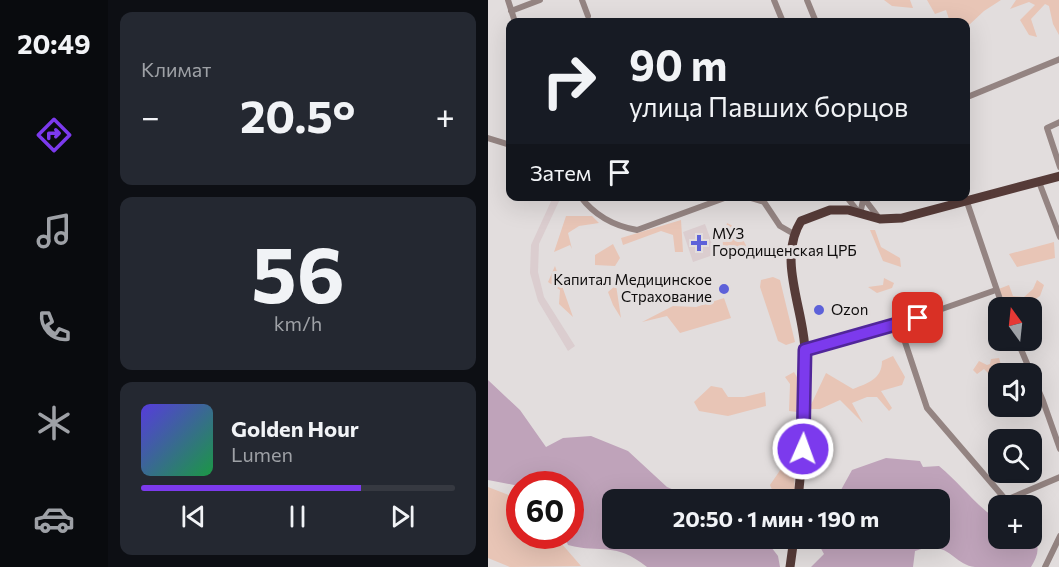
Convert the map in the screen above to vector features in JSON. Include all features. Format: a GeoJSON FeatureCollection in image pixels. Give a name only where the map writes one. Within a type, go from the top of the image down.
{"type":"FeatureCollection","features":[{"type":"Feature","properties":{"kind":"main road"},"geometry":{"type":"LineString","coordinates":[[799,489],[803,449],[805,350],[790,260],[790,244],[801,221],[830,210],[848,210],[880,219],[902,218],[1060,176]]}},
{"type":"Feature","properties":{"kind":"main road"},"geometry":{"type":"LineString","coordinates":[[790,567],[792,549]]}},
{"type":"Feature","properties":{"kind":"street"},"geometry":{"type":"LineString","coordinates":[[508,0],[514,18]]}},
{"type":"Feature","properties":{"kind":"street"},"geometry":{"type":"LineString","coordinates":[[511,11],[540,0]]}},
{"type":"Feature","properties":{"kind":"street"},"geometry":{"type":"LineString","coordinates":[[582,0],[588,16]]}},
{"type":"Feature","properties":{"kind":"street"},"geometry":{"type":"LineString","coordinates":[[774,0],[781,18]]}},
{"type":"Feature","properties":{"kind":"street"},"geometry":{"type":"LineString","coordinates":[[807,0],[814,18]]}},
{"type":"Feature","properties":{"kind":"street"},"geometry":{"type":"LineString","coordinates":[[970,96],[1060,59]]}},
{"type":"Feature","properties":{"kind":"street"},"geometry":{"type":"LineString","coordinates":[[1060,122],[1047,128],[1060,167]]}},
{"type":"Feature","properties":{"kind":"street"},"geometry":{"type":"LineString","coordinates":[[488,138],[506,144]]}},
{"type":"Feature","properties":{"kind":"street"},"geometry":{"type":"LineString","coordinates":[[1039,182],[1060,237]]}},
{"type":"Feature","properties":{"kind":"street"},"geometry":{"type":"LineString","coordinates":[[584,201],[589,208],[606,219],[622,227],[637,230],[716,201]]}},
{"type":"Feature","properties":{"kind":"street"},"geometry":{"type":"LineString","coordinates":[[761,201],[764,202],[779,226],[794,234]]}},
{"type":"Feature","properties":{"kind":"street"},"geometry":{"type":"LineString","coordinates":[[830,210],[844,201]]}},
{"type":"Feature","properties":{"kind":"street"},"geometry":{"type":"LineString","coordinates":[[851,201],[860,214]]}},
{"type":"Feature","properties":{"kind":"street"},"geometry":{"type":"LineString","coordinates":[[860,214],[863,201]]}},
{"type":"Feature","properties":{"kind":"street"},"geometry":{"type":"LineString","coordinates":[[865,201],[867,206],[880,219]]}},
{"type":"Feature","properties":{"kind":"street"},"geometry":{"type":"LineString","coordinates":[[967,202],[999,297]]}},
{"type":"Feature","properties":{"kind":"street"},"geometry":{"type":"LineString","coordinates":[[805,350],[899,324],[996,290]]}},
{"type":"Feature","properties":{"kind":"street"},"geometry":{"type":"LineString","coordinates":[[899,324],[927,408],[1006,500],[1060,477]]}},
{"type":"Feature","properties":{"kind":"street"},"geometry":{"type":"LineString","coordinates":[[1023,351],[1060,449]]}},
{"type":"Feature","properties":{"kind":"street"},"geometry":{"type":"LineString","coordinates":[[1045,567],[1060,536]]}},
{"type":"Feature","properties":{"kind":"shaded area"},"geometry":{"type":"Polygon","coordinates":[[[884,0],[910,0],[913,8],[892,6],[884,0]]]}},
{"type":"Feature","properties":{"kind":"shaded area"},"geometry":{"type":"Polygon","coordinates":[[[927,0],[1001,0],[970,24],[970,18],[949,18],[946,10],[935,14],[927,0]]]}},
{"type":"Feature","properties":{"kind":"shaded area"},"geometry":{"type":"Polygon","coordinates":[[[1016,0],[1059,0],[1059,35],[1053,24],[1049,6],[1045,4],[1031,19],[1037,37],[1029,35],[1020,20],[1035,5],[1029,2],[1010,9],[1016,0]]]}},
{"type":"Feature","properties":{"kind":"shaded area"},"geometry":{"type":"Polygon","coordinates":[[[551,201],[559,201],[539,244],[538,272],[544,297],[575,346],[568,351],[538,301],[530,273],[531,245],[551,201]]]}},
{"type":"Feature","properties":{"kind":"shaded area"},"geometry":{"type":"Polygon","coordinates":[[[566,216],[592,216],[599,223],[579,226],[568,233],[572,249],[570,245],[554,252],[566,216]]]}},
{"type":"Feature","properties":{"kind":"shaded area"},"geometry":{"type":"Polygon","coordinates":[[[681,220],[683,252],[675,252],[673,235],[661,231],[623,245],[621,238],[681,220]]]}},
{"type":"Feature","properties":{"kind":"shaded area"},"geometry":{"type":"Polygon","coordinates":[[[727,223],[737,228],[751,255],[722,246],[727,223]]]}},
{"type":"Feature","properties":{"kind":"shaded area","name":"МУЗ Городищенская ЦРБ"},"geometry":{"type":"Polygon","coordinates":[[[705,224],[716,254],[693,262],[683,232],[705,224]]]}},
{"type":"Feature","properties":{"kind":"shaded area"},"geometry":{"type":"Polygon","coordinates":[[[870,230],[875,230],[881,247],[900,258],[901,267],[883,261],[870,230]]]}},
{"type":"Feature","properties":{"kind":"shaded area"},"geometry":{"type":"Polygon","coordinates":[[[1054,242],[1055,258],[1017,267],[1009,254],[1054,242]]]}},
{"type":"Feature","properties":{"kind":"shaded area"},"geometry":{"type":"Polygon","coordinates":[[[613,244],[620,258],[615,266],[595,265],[595,255],[613,244]]]}},
{"type":"Feature","properties":{"kind":"shaded area"},"geometry":{"type":"Polygon","coordinates":[[[555,266],[573,317],[559,304],[560,290],[548,282],[555,266]]]}},
{"type":"Feature","properties":{"kind":"shaded area"},"geometry":{"type":"Polygon","coordinates":[[[773,277],[780,280],[795,342],[786,345],[778,341],[760,287],[761,280],[773,277]]]}},
{"type":"Feature","properties":{"kind":"shaded area"},"geometry":{"type":"Polygon","coordinates":[[[884,278],[894,283],[892,288],[877,293],[868,287],[883,285],[884,278]]]}},
{"type":"Feature","properties":{"kind":"shaded area"},"geometry":{"type":"Polygon","coordinates":[[[1037,280],[1044,285],[1038,297],[1024,297],[1033,289],[1037,280]]]}},
{"type":"Feature","properties":{"kind":"shaded area"},"geometry":{"type":"Polygon","coordinates":[[[616,285],[621,318],[608,292],[616,285]]]}},
{"type":"Feature","properties":{"kind":"shaded area"},"geometry":{"type":"Polygon","coordinates":[[[1009,285],[1013,296],[1024,297],[1003,297],[996,290],[1009,285]]]}},
{"type":"Feature","properties":{"kind":"shaded area"},"geometry":{"type":"Polygon","coordinates":[[[724,298],[731,318],[680,333],[667,316],[642,322],[673,306],[696,307],[724,298]]]}},
{"type":"Feature","properties":{"kind":"shaded area"},"geometry":{"type":"Polygon","coordinates":[[[893,356],[905,377],[902,385],[881,391],[892,408],[889,411],[877,397],[867,397],[852,403],[863,423],[840,400],[820,409],[809,409],[826,373],[853,389],[873,380],[880,372],[882,361],[893,356]]]}},
{"type":"Feature","properties":{"kind":"shaded area"},"geometry":{"type":"Polygon","coordinates":[[[999,358],[1000,363],[990,363],[991,359],[999,358]]]}},
{"type":"Feature","properties":{"kind":"shaded area"},"geometry":{"type":"Polygon","coordinates":[[[979,361],[987,365],[988,373],[984,369],[977,374],[973,370],[979,361]]]}},
{"type":"Feature","properties":{"kind":"shaded area"},"geometry":{"type":"Polygon","coordinates":[[[794,372],[801,384],[797,412],[789,411],[790,384],[785,377],[794,372]]]}},
{"type":"Feature","properties":{"kind":"shaded area"},"geometry":{"type":"Polygon","coordinates":[[[488,380],[520,410],[546,447],[563,438],[591,436],[628,451],[672,489],[602,489],[602,549],[773,549],[778,556],[780,567],[647,567],[636,559],[617,551],[584,547],[584,471],[506,471],[506,483],[488,480],[488,380]]]}},
{"type":"Feature","properties":{"kind":"shaded area"},"geometry":{"type":"Polygon","coordinates":[[[711,386],[722,388],[728,397],[744,397],[765,392],[766,406],[728,416],[699,411],[694,402],[711,386]]]}},
{"type":"Feature","properties":{"kind":"shaded area"},"geometry":{"type":"Polygon","coordinates":[[[886,458],[920,461],[923,467],[939,466],[988,512],[988,549],[1038,549],[1031,567],[975,567],[961,562],[950,553],[940,549],[950,549],[950,489],[842,489],[852,470],[886,458]]]}},
{"type":"Feature","properties":{"kind":"shaded area"},"geometry":{"type":"Polygon","coordinates":[[[785,463],[794,465],[795,489],[772,489],[770,485],[785,463]]]}},
{"type":"Feature","properties":{"kind":"shaded area"},"geometry":{"type":"Polygon","coordinates":[[[488,487],[506,494],[506,549],[566,549],[581,566],[510,567],[488,558],[488,487]]]}},
{"type":"Feature","properties":{"kind":"shaded area"},"geometry":{"type":"Polygon","coordinates":[[[821,549],[922,549],[915,551],[913,567],[811,567],[824,554],[821,549]]]}},
{"type":"Feature","properties":{"kind":"place","name":"МУЗ Городищенская ЦРБ"},"geometry":{"type":"Point","coordinates":[699,243]}},
{"type":"Feature","properties":{"kind":"place","name":"Капитал Медицинское Страхование"},"geometry":{"type":"Point","coordinates":[724,289]}},
{"type":"Feature","properties":{"kind":"place","name":"Ozon"},"geometry":{"type":"Point","coordinates":[819,310]}},
{"type":"Feature","properties":{"kind":"route"},"geometry":{"type":"LineString","coordinates":[[803,449],[805,350],[918,318]]}}]}
